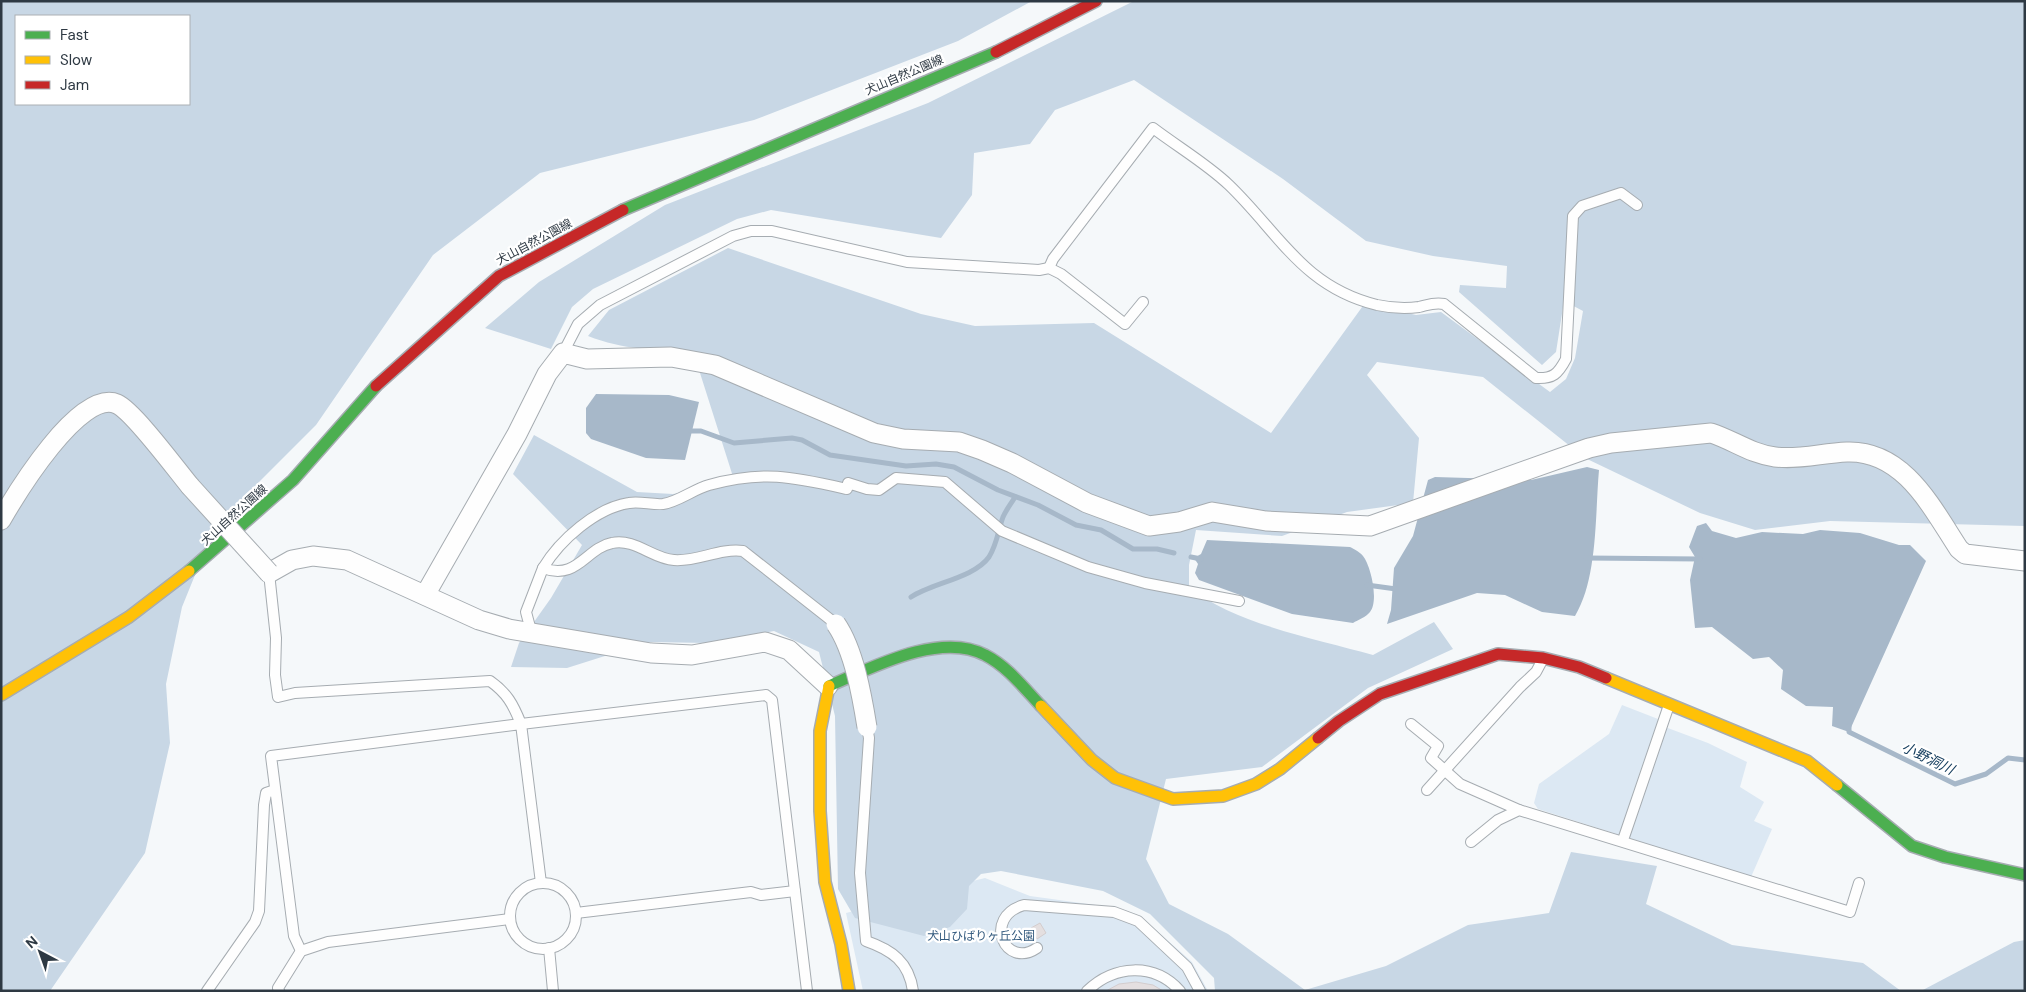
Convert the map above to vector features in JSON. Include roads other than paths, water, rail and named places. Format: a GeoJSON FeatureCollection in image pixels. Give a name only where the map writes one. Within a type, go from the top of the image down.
{"type":"FeatureCollection","features":[{"type":"Feature","properties":{"kind":"street","name":"犬山自然公園線"},"geometry":{"type":"LineString","coordinates":[[1,695],[129,617],[210,555],[294,480],[370,392],[499,276],[631,206],[1016,43],[1096,1]]}},
{"type":"Feature","properties":{"kind":"street"},"geometry":{"type":"LineString","coordinates":[[425,595],[517,434],[547,374],[563,353],[587,359],[670,357],[715,365],[874,433],[903,439],[959,442],[982,450],[1012,463],[1087,503],[1149,526],[1179,522],[1212,512],[1266,521],[1370,526],[1554,461],[1611,443],[1711,433],[1726,437],[1743,448],[1772,457],[1791,459],[1847,452],[1876,456],[1905,475],[1924,494],[1959,549],[1966,554],[2025,561]]}},
{"type":"Feature","properties":{"kind":"street"},"geometry":{"type":"LineString","coordinates":[[1,520],[42,456],[88,410],[104,402],[116,403],[130,413],[190,486],[269,573],[292,560],[313,556],[347,560],[479,620],[530,633],[651,653],[692,655],[765,642],[789,650],[828,686]]}},
{"type":"Feature","properties":{"kind":"street"},"geometry":{"type":"LineString","coordinates":[[836,624],[844,636],[864,705],[867,728]]}},
{"type":"Feature","properties":{"kind":"street"},"geometry":{"type":"LineString","coordinates":[[828,686],[889,661],[929,648],[961,648],[984,654],[1006,670],[1092,760],[1115,778],[1173,799],[1196,799],[1223,796],[1256,784],[1280,769],[1339,721],[1380,694],[1498,654],[1544,658],[1579,667],[1807,761],[1912,846],[2025,875]]}},
{"type":"Feature","properties":{"kind":"street"},"geometry":{"type":"LineString","coordinates":[[828,686],[820,731],[820,811],[824,873],[842,944],[849,991]]}},
{"type":"Feature","properties":{"kind":"lane"},"geometry":{"type":"LineString","coordinates":[[1049,268],[1053,259],[1153,128],[1228,184],[1294,259],[1328,285],[1376,304],[1396,308],[1421,307],[1434,302],[1444,304],[1536,378],[1549,379],[1559,372],[1566,359],[1573,216],[1582,206],[1621,193],[1637,205]]}},
{"type":"Feature","properties":{"kind":"lane"},"geometry":{"type":"LineString","coordinates":[[563,353],[578,324],[600,305],[733,236],[751,232],[772,231],[907,262],[1039,270],[1049,268],[1061,274],[1125,324],[1143,302]]}},
{"type":"Feature","properties":{"kind":"lane"},"geometry":{"type":"LineString","coordinates":[[530,633],[526,612],[543,568],[573,535],[602,512],[618,505],[640,502],[664,504],[708,485],[749,476],[773,475],[847,489],[848,483],[867,489],[879,490],[896,478],[945,482],[1002,531],[1088,566],[1145,583],[1239,601]]}},
{"type":"Feature","properties":{"kind":"lane"},"geometry":{"type":"LineString","coordinates":[[543,568],[566,570],[574,568],[602,547],[612,543],[627,543],[645,549],[662,559],[677,561],[732,550],[743,551],[836,624]]}},
{"type":"Feature","properties":{"kind":"lane"},"geometry":{"type":"LineString","coordinates":[[269,573],[276,638],[275,675],[278,697],[295,693],[490,681],[504,690],[512,702],[521,724],[541,883]]}},
{"type":"Feature","properties":{"kind":"lane"},"geometry":{"type":"LineString","coordinates":[[1427,790],[1520,687],[1536,672],[1544,658]]}},
{"type":"Feature","properties":{"kind":"lane"},"geometry":{"type":"LineString","coordinates":[[301,952],[294,936],[271,756],[766,695],[772,700],[807,991]]}},
{"type":"Feature","properties":{"kind":"lane"},"geometry":{"type":"LineString","coordinates":[[1623,840],[1669,705]]}},
{"type":"Feature","properties":{"kind":"lane"},"geometry":{"type":"LineString","coordinates":[[1411,724],[1438,746],[1431,758],[1460,784],[1519,810],[1623,840],[1850,912],[1859,883]]}},
{"type":"Feature","properties":{"kind":"lane"},"geometry":{"type":"LineString","coordinates":[[867,728],[869,738],[860,873],[866,941],[895,954],[907,968],[913,991]]}},
{"type":"Feature","properties":{"kind":"lane"},"geometry":{"type":"LineString","coordinates":[[206,991],[255,922],[259,911],[264,805],[266,793],[275,790]]}},
{"type":"Feature","properties":{"kind":"lane"},"geometry":{"type":"LineString","coordinates":[[1471,842],[1498,820],[1519,810]]}},
{"type":"Feature","properties":{"kind":"lane"},"geometry":{"type":"LineString","coordinates":[[541,883],[552,884],[562,888],[570,896],[576,912],[575,926],[570,935],[563,942],[549,948],[534,948],[524,943],[516,936],[510,919],[512,906],[522,890],[541,883]]}},
{"type":"Feature","properties":{"kind":"lane"},"geometry":{"type":"LineString","coordinates":[[576,912],[751,892],[761,895],[795,891]]}},
{"type":"Feature","properties":{"kind":"lane"},"geometry":{"type":"LineString","coordinates":[[1037,948],[1031,953],[1012,951],[1002,941],[1000,934],[1003,922],[1010,910],[1024,905],[1114,912],[1138,921],[1187,967],[1200,991]]}},
{"type":"Feature","properties":{"kind":"lane"},"geometry":{"type":"LineString","coordinates":[[279,991],[278,988],[301,952],[328,942],[510,919]]}},
{"type":"Feature","properties":{"kind":"lane"},"geometry":{"type":"LineString","coordinates":[[549,948],[554,991]]}},
{"type":"Feature","properties":{"kind":"lane"},"geometry":{"type":"LineString","coordinates":[[1087,991],[1106,976],[1128,970],[1145,970],[1163,976],[1180,991]]}},
{"type":"Feature","properties":{"kind":"waterway"},"geometry":{"type":"LineString","coordinates":[[691,431],[701,431],[734,443],[792,438],[802,440],[830,455],[906,466],[936,464],[954,467],[998,490],[1038,505],[1076,525],[1101,530],[1133,549],[1157,549],[1174,553]]}},
{"type":"Feature","properties":{"kind":"waterway"},"geometry":{"type":"LineString","coordinates":[[911,597],[963,575],[982,564],[992,552],[1003,517],[1015,497]]}},
{"type":"Feature","properties":{"kind":"waterway"},"geometry":{"type":"LineString","coordinates":[[1191,557],[1201,559]]}},
{"type":"Feature","properties":{"kind":"waterway"},"geometry":{"type":"LineString","coordinates":[[1586,558],[1700,559]]}},
{"type":"Feature","properties":{"kind":"waterway"},"geometry":{"type":"LineString","coordinates":[[1367,585],[1396,589]]}},
{"type":"Feature","properties":{"kind":"waterway","name":"小野洞川"},"geometry":{"type":"LineString","coordinates":[[1849,726],[1849,732],[1955,784],[1986,774],[2008,758],[2025,760]]}},
{"type":"Feature","properties":{"kind":"park label","name":"犬山ひばりヶ丘公園"},"geometry":{"type":"Point","coordinates":[981,936]}}]}
